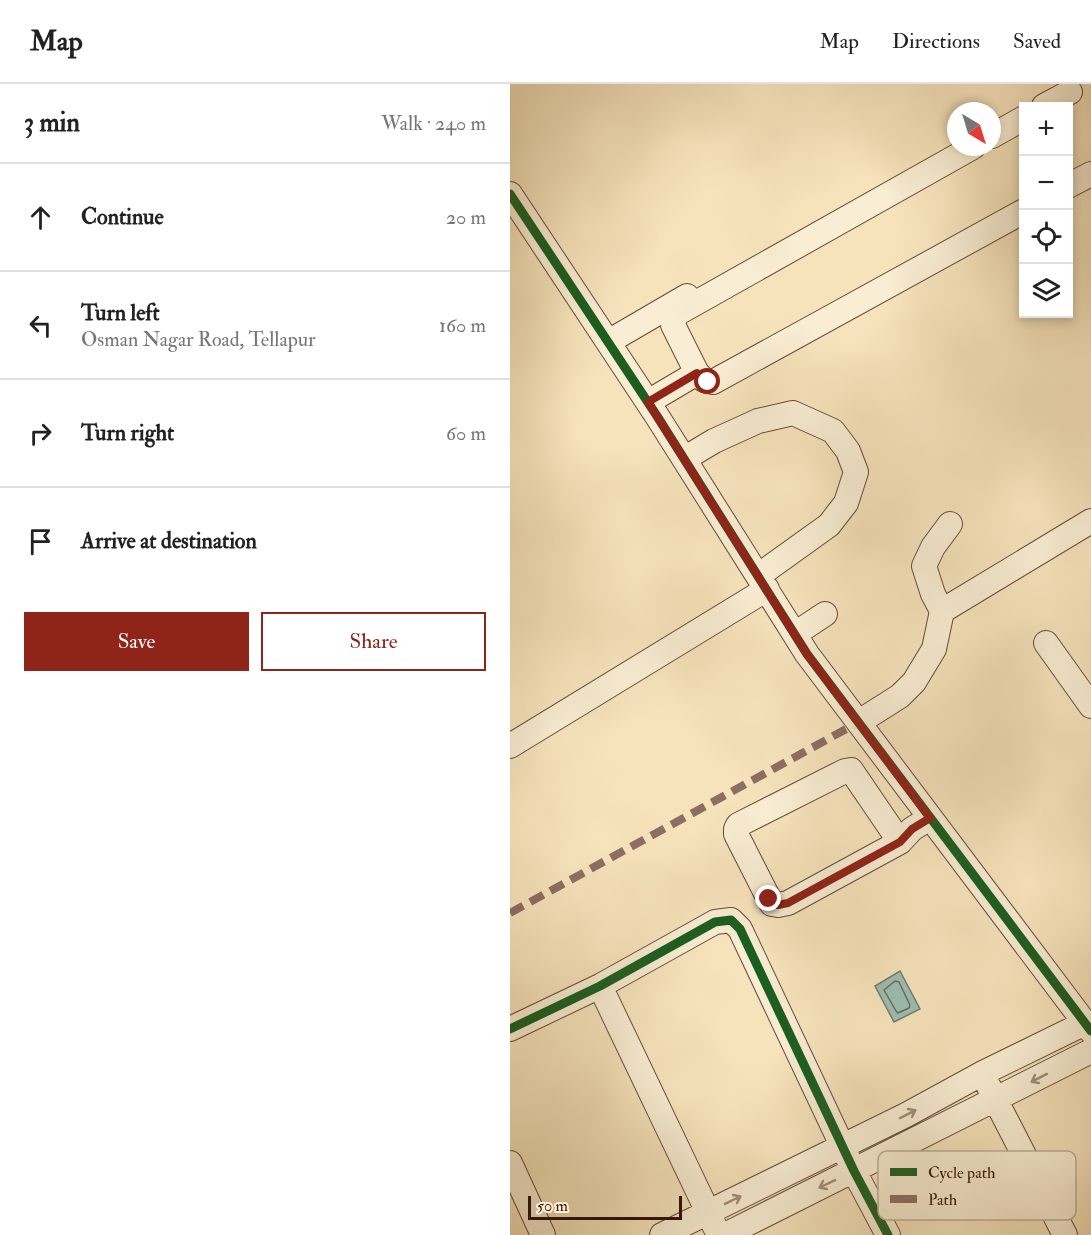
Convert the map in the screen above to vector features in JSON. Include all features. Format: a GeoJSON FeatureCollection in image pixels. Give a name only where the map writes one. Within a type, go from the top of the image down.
{"type":"FeatureCollection","features":[{"type":"Feature","properties":{"kind":"street"},"geometry":{"type":"LineString","coordinates":[[1051,102],[1070,92]]}},
{"type":"Feature","properties":{"kind":"street"},"geometry":{"type":"LineString","coordinates":[[1001,131],[1019,120]]}},
{"type":"Feature","properties":{"kind":"street"},"geometry":{"type":"LineString","coordinates":[[957,156],[678,313],[673,326],[697,373],[704,380],[713,382],[1019,213]]}},
{"type":"Feature","properties":{"kind":"street"},"geometry":{"type":"LineString","coordinates":[[1073,183],[1091,174]]}},
{"type":"Feature","properties":{"kind":"street"},"geometry":{"type":"LineString","coordinates":[[510,194],[648,402],[807,654],[1088,1027],[983,1073],[906,1115],[662,1235]]}},
{"type":"Feature","properties":{"kind":"street"},"geometry":{"type":"LineString","coordinates":[[608,342],[842,206]]}},
{"type":"Feature","properties":{"kind":"street"},"geometry":{"type":"LineString","coordinates":[[648,402],[697,373]]}},
{"type":"Feature","properties":{"kind":"street"},"geometry":{"type":"LineString","coordinates":[[510,746],[762,583],[829,525],[846,503],[856,472],[848,451],[833,431],[793,413],[758,421],[714,441],[684,459]]}},
{"type":"Feature","properties":{"kind":"street"},"geometry":{"type":"LineString","coordinates":[[942,611],[1091,521]]}},
{"type":"Feature","properties":{"kind":"street"},"geometry":{"type":"LineString","coordinates":[[859,722],[900,696],[914,682],[934,649],[942,611],[933,594],[924,566],[933,547],[950,524]]}},
{"type":"Feature","properties":{"kind":"street"},"geometry":{"type":"LineString","coordinates":[[795,634],[825,614]]}},
{"type":"Feature","properties":{"kind":"street"},"geometry":{"type":"LineString","coordinates":[[1046,644],[1091,706]]}},
{"type":"Feature","properties":{"kind":"street"},"geometry":{"type":"LineString","coordinates":[[900,842],[854,772],[848,770],[738,825],[736,829],[736,834],[769,899],[772,904],[778,905],[788,903],[900,842],[912,829],[930,818]]}},
{"type":"Feature","properties":{"kind":"street"},"geometry":{"type":"LineString","coordinates":[[510,1029],[600,986],[715,922],[731,920],[740,929],[854,1171],[878,1216]]}},
{"type":"Feature","properties":{"kind":"street"},"geometry":{"type":"LineString","coordinates":[[600,986],[720,1235]]}},
{"type":"Feature","properties":{"kind":"street"},"geometry":{"type":"LineString","coordinates":[[894,1151],[1091,1051]]}},
{"type":"Feature","properties":{"kind":"street"},"geometry":{"type":"LineString","coordinates":[[983,1073],[1021,1151]]}},
{"type":"Feature","properties":{"kind":"street"},"geometry":{"type":"LineString","coordinates":[[725,1235],[878,1159]]}},
{"type":"Feature","properties":{"kind":"street"},"geometry":{"type":"LineString","coordinates":[[510,1163],[543,1235]]}},
{"type":"Feature","properties":{"kind":"street"},"geometry":{"type":"LineString","coordinates":[[880,1220],[888,1235]]}},
{"type":"Feature","properties":{"kind":"street"},"geometry":{"type":"LineString","coordinates":[[1057,1220],[1065,1235]]}},
{"type":"Feature","properties":{"kind":"water"},"geometry":{"type":"Polygon","coordinates":[[[900,971],[920,1009],[894,1022],[875,986],[900,971]]]}},
{"type":"Feature","properties":{"kind":"marked path"},"geometry":{"type":"LineString","coordinates":[[510,913],[859,722]]}},
{"type":"Feature","properties":{"kind":"cycle path"},"geometry":{"type":"LineString","coordinates":[[510,194],[657,416],[807,654],[1091,1031]]}},
{"type":"Feature","properties":{"kind":"cycle path"},"geometry":{"type":"LineString","coordinates":[[510,1029],[600,986],[715,922],[731,920],[740,929],[854,1171],[878,1216]]}},
{"type":"Feature","properties":{"kind":"cycle path"},"geometry":{"type":"LineString","coordinates":[[880,1220],[888,1235]]}},
{"type":"Feature","properties":{"kind":"route"},"geometry":{"type":"LineString","coordinates":[[708,382],[697,373],[648,402],[807,654],[930,818],[912,829],[900,842],[788,903],[772,904],[769,899]]}}]}
